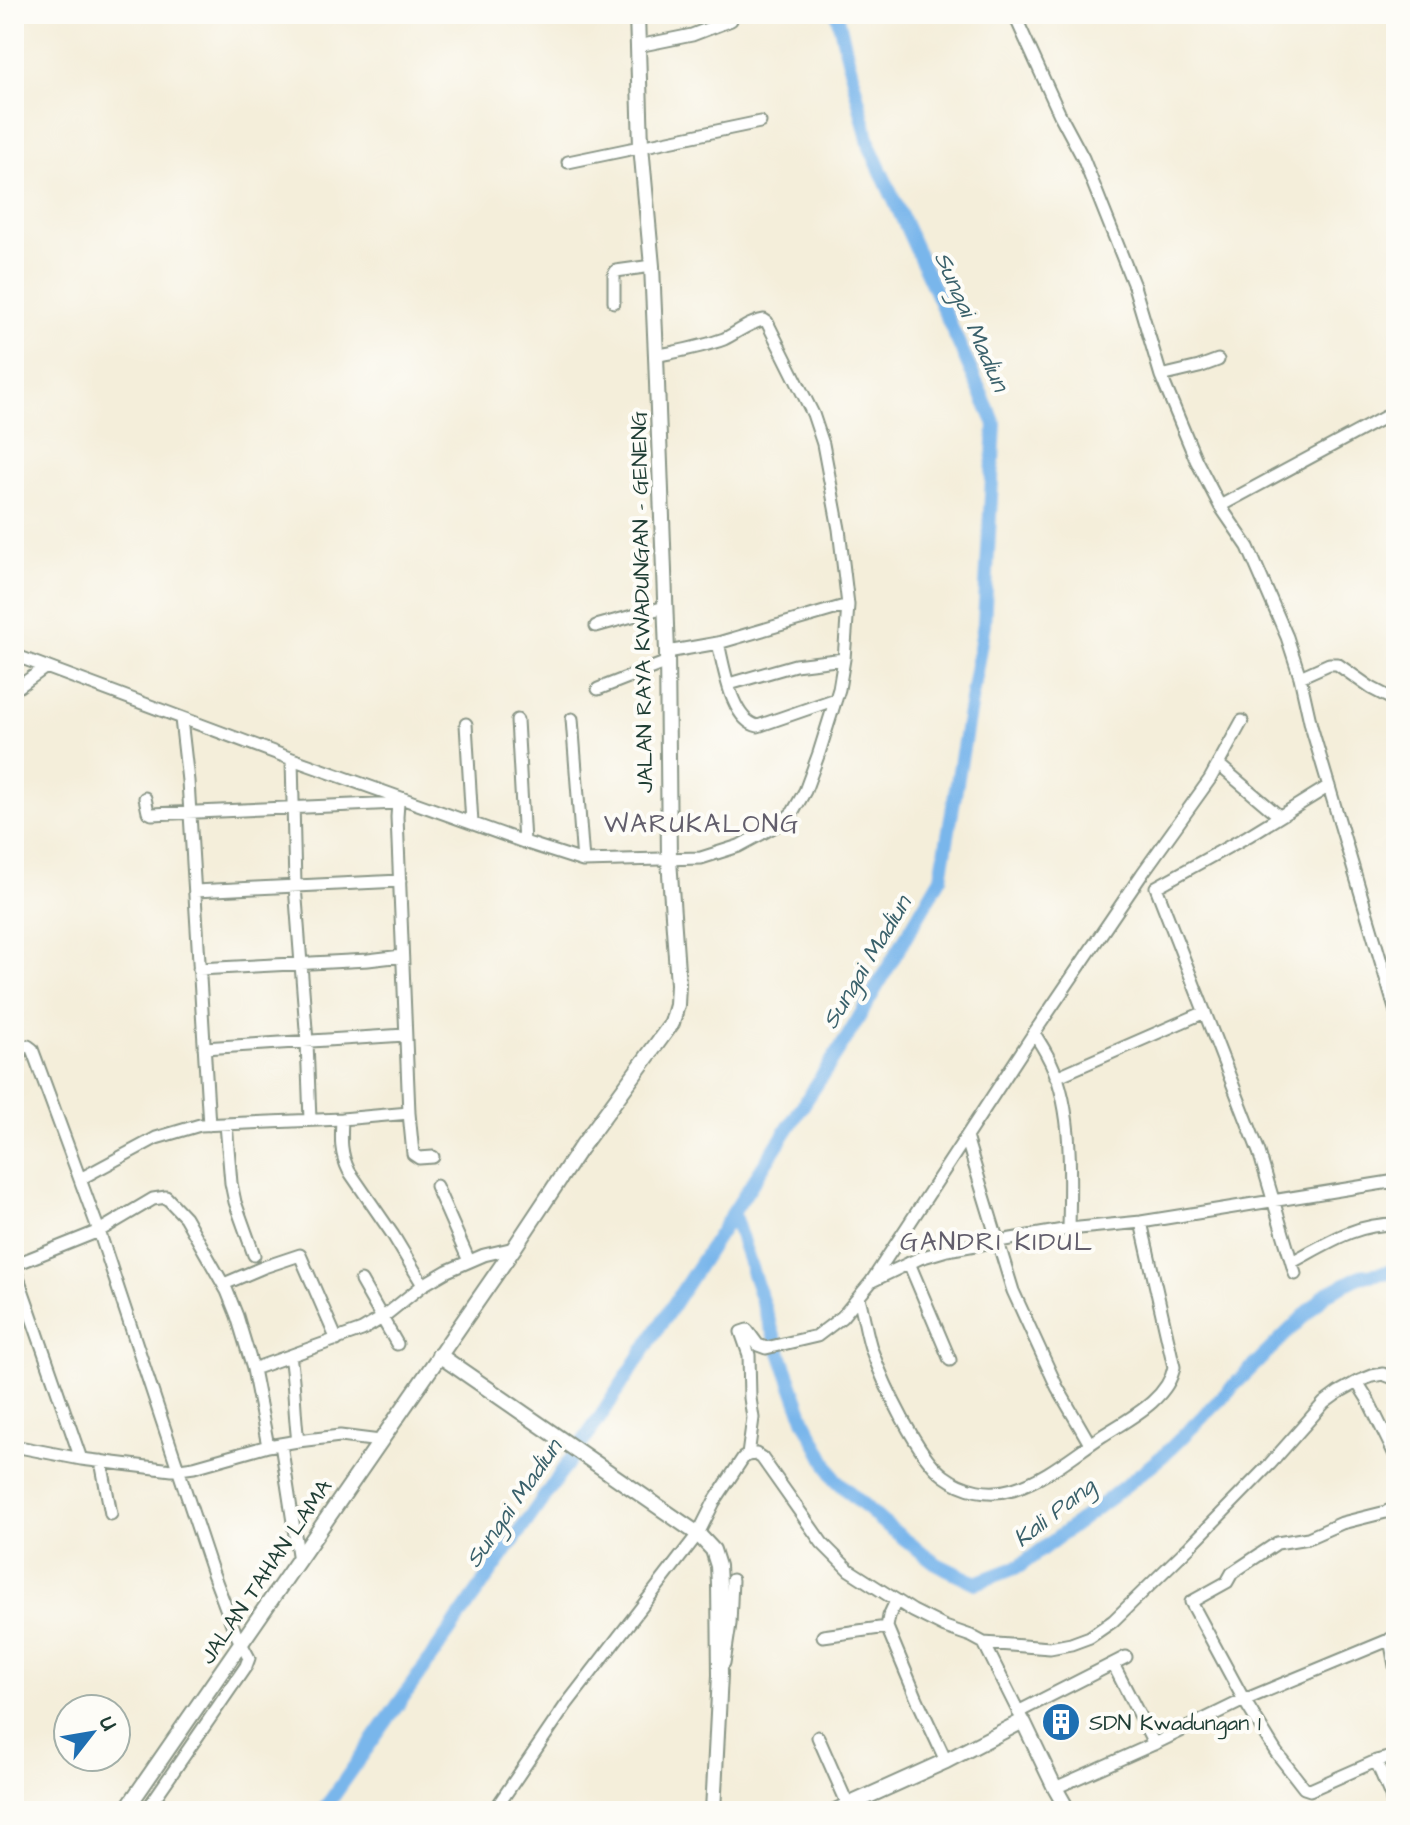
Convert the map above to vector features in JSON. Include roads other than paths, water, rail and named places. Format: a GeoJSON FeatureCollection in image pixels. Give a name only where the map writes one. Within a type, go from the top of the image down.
{"type":"FeatureCollection","features":[{"type":"Feature","properties":{"kind":"main road","name":"JALAN RAYA KWADUNGAN - GENENG"},"geometry":{"type":"LineString","coordinates":[[439,1355],[579,1150],[672,1023],[677,1005],[669,860],[667,657],[656,356],[652,266],[641,146],[637,14]]}},
{"type":"Feature","properties":{"kind":"main road"},"geometry":{"type":"LineString","coordinates":[[439,1355],[698,1534],[713,1550],[718,1566],[720,1675],[713,1811]]}},
{"type":"Feature","properties":{"kind":"main road","name":"JALAN TAHAN LAMA"},"geometry":{"type":"LineString","coordinates":[[125,1811],[439,1355]]}},
{"type":"Feature","properties":{"kind":"main road"},"geometry":{"type":"LineString","coordinates":[[842,1808],[946,1761],[1019,1723],[1021,1717]]}},
{"type":"Feature","properties":{"kind":"main road"},"geometry":{"type":"LineString","coordinates":[[1021,1717],[1068,1811]]}},
{"type":"Feature","properties":{"kind":"street"},"geometry":{"type":"LineString","coordinates":[[1014,14],[1083,158],[1134,286],[1161,376],[1196,460],[1220,506],[1248,547],[1287,637],[1311,726],[1393,991],[1396,1012]]}},
{"type":"Feature","properties":{"kind":"street"},"geometry":{"type":"LineString","coordinates":[[638,46],[692,35],[731,20]]}},
{"type":"Feature","properties":{"kind":"street"},"geometry":{"type":"LineString","coordinates":[[568,162],[760,122]]}},
{"type":"Feature","properties":{"kind":"street"},"geometry":{"type":"LineString","coordinates":[[614,302],[616,271],[652,266]]}},
{"type":"Feature","properties":{"kind":"street"},"geometry":{"type":"LineString","coordinates":[[14,655],[398,800],[583,861],[701,858],[739,846],[781,823],[793,812],[805,791],[836,699],[844,659],[848,605],[839,529],[823,444],[813,414],[767,322],[760,320],[726,338],[656,356]]}},
{"type":"Feature","properties":{"kind":"street"},"geometry":{"type":"LineString","coordinates":[[1161,376],[1218,360]]}},
{"type":"Feature","properties":{"kind":"street"},"geometry":{"type":"LineString","coordinates":[[1220,506],[1396,411]]}},
{"type":"Feature","properties":{"kind":"street"},"geometry":{"type":"LineString","coordinates":[[598,689],[667,657],[848,605]]}},
{"type":"Feature","properties":{"kind":"street"},"geometry":{"type":"LineString","coordinates":[[596,626],[665,607]]}},
{"type":"Feature","properties":{"kind":"street"},"geometry":{"type":"LineString","coordinates":[[718,643],[738,710],[747,722],[758,726],[836,699]]}},
{"type":"Feature","properties":{"kind":"street"},"geometry":{"type":"LineString","coordinates":[[729,684],[795,665],[844,659]]}},
{"type":"Feature","properties":{"kind":"street"},"geometry":{"type":"LineString","coordinates":[[1300,677],[1329,664],[1337,664],[1396,701]]}},
{"type":"Feature","properties":{"kind":"street"},"geometry":{"type":"LineString","coordinates":[[14,690],[46,667]]}},
{"type":"Feature","properties":{"kind":"street"},"geometry":{"type":"LineString","coordinates":[[181,719],[209,1125]]}},
{"type":"Feature","properties":{"kind":"street"},"geometry":{"type":"LineString","coordinates":[[572,719],[583,861]]}},
{"type":"Feature","properties":{"kind":"street"},"geometry":{"type":"LineString","coordinates":[[517,720],[524,842]]}},
{"type":"Feature","properties":{"kind":"street"},"geometry":{"type":"LineString","coordinates":[[748,1455],[753,1418],[749,1355],[741,1332],[747,1330],[758,1345],[766,1348],[817,1336],[842,1317],[859,1298],[1034,1033],[1219,765],[1242,721]]}},
{"type":"Feature","properties":{"kind":"street"},"geometry":{"type":"LineString","coordinates":[[466,724],[472,823]]}},
{"type":"Feature","properties":{"kind":"street"},"geometry":{"type":"LineString","coordinates":[[292,759],[295,886],[310,1120]]}},
{"type":"Feature","properties":{"kind":"street"},"geometry":{"type":"LineString","coordinates":[[1219,765],[1279,816]]}},
{"type":"Feature","properties":{"kind":"street"},"geometry":{"type":"LineString","coordinates":[[1295,1274],[1254,1138],[1156,887],[1329,786]]}},
{"type":"Feature","properties":{"kind":"street"},"geometry":{"type":"LineString","coordinates":[[145,798],[146,809],[152,814],[293,809],[398,800]]}},
{"type":"Feature","properties":{"kind":"street"},"geometry":{"type":"LineString","coordinates":[[398,800],[405,1035],[413,1154],[419,1158],[433,1157]]}},
{"type":"Feature","properties":{"kind":"street"},"geometry":{"type":"LineString","coordinates":[[195,891],[400,881]]}},
{"type":"Feature","properties":{"kind":"street"},"geometry":{"type":"LineString","coordinates":[[199,969],[402,956]]}},
{"type":"Feature","properties":{"kind":"street"},"geometry":{"type":"LineString","coordinates":[[1056,1077],[1205,1012]]}},
{"type":"Feature","properties":{"kind":"street"},"geometry":{"type":"LineString","coordinates":[[1034,1033],[1049,1057],[1067,1123],[1069,1229]]}},
{"type":"Feature","properties":{"kind":"street"},"geometry":{"type":"LineString","coordinates":[[204,1048],[405,1035]]}},
{"type":"Feature","properties":{"kind":"street"},"geometry":{"type":"LineString","coordinates":[[14,1049],[24,1046],[32,1049],[99,1231],[209,1560],[241,1645],[248,1655],[249,1661],[146,1811]]}},
{"type":"Feature","properties":{"kind":"street"},"geometry":{"type":"LineString","coordinates":[[80,1179],[156,1138],[188,1127],[409,1113]]}},
{"type":"Feature","properties":{"kind":"street"},"geometry":{"type":"LineString","coordinates":[[342,1119],[341,1150],[349,1171],[423,1285]]}},
{"type":"Feature","properties":{"kind":"street"},"geometry":{"type":"LineString","coordinates":[[226,1124],[235,1202],[254,1255]]}},
{"type":"Feature","properties":{"kind":"street"},"geometry":{"type":"LineString","coordinates":[[966,1137],[1013,1291],[1057,1387],[1090,1444]]}},
{"type":"Feature","properties":{"kind":"street"},"geometry":{"type":"LineString","coordinates":[[871,1282],[909,1263],[947,1250],[1396,1181]]}},
{"type":"Feature","properties":{"kind":"street"},"geometry":{"type":"LineString","coordinates":[[436,1186],[469,1261]]}},
{"type":"Feature","properties":{"kind":"street"},"geometry":{"type":"LineString","coordinates":[[81,1459],[14,1266],[99,1231],[153,1199],[166,1197],[185,1217],[224,1284],[237,1316],[274,1445],[299,1561]]}},
{"type":"Feature","properties":{"kind":"street"},"geometry":{"type":"LineString","coordinates":[[859,1298],[872,1350],[917,1445],[942,1475],[962,1487],[985,1492],[1012,1489],[1048,1473],[1141,1411],[1172,1378],[1174,1367],[1141,1222]]}},
{"type":"Feature","properties":{"kind":"street"},"geometry":{"type":"LineString","coordinates":[[1292,1262],[1369,1225],[1396,1224]]}},
{"type":"Feature","properties":{"kind":"street"},"geometry":{"type":"LineString","coordinates":[[253,1369],[362,1330],[447,1271],[484,1255],[514,1248]]}},
{"type":"Feature","properties":{"kind":"street"},"geometry":{"type":"LineString","coordinates":[[224,1284],[300,1255],[337,1340]]}},
{"type":"Feature","properties":{"kind":"street"},"geometry":{"type":"LineString","coordinates":[[909,1263],[950,1360]]}},
{"type":"Feature","properties":{"kind":"street"},"geometry":{"type":"LineString","coordinates":[[361,1281],[397,1344]]}},
{"type":"Feature","properties":{"kind":"street"},"geometry":{"type":"LineString","coordinates":[[290,1356],[298,1441]]}},
{"type":"Feature","properties":{"kind":"street"},"geometry":{"type":"LineString","coordinates":[[494,1811],[566,1705],[698,1534],[714,1502],[748,1455],[756,1454],[762,1458],[822,1543],[849,1570],[896,1601],[984,1643],[1050,1648],[1090,1637],[1113,1621],[1270,1464],[1324,1403],[1357,1382],[1383,1374],[1396,1379]]}},
{"type":"Feature","properties":{"kind":"street"},"geometry":{"type":"LineString","coordinates":[[1357,1382],[1396,1457]]}},
{"type":"Feature","properties":{"kind":"street"},"geometry":{"type":"LineString","coordinates":[[14,1446],[81,1459],[172,1470],[298,1441],[340,1436],[380,1441]]}},
{"type":"Feature","properties":{"kind":"street"},"geometry":{"type":"LineString","coordinates":[[101,1461],[111,1514]]}},
{"type":"Feature","properties":{"kind":"street"},"geometry":{"type":"LineString","coordinates":[[1396,1507],[1342,1523],[1308,1538],[1277,1543],[1232,1573],[1227,1582],[1192,1601],[1244,1700],[1276,1752],[1304,1788],[1310,1790],[1376,1761],[1396,1756]]}},
{"type":"Feature","properties":{"kind":"street"},"geometry":{"type":"LineString","coordinates":[[720,1675],[727,1646],[732,1580]]}},
{"type":"Feature","properties":{"kind":"street"},"geometry":{"type":"LineString","coordinates":[[896,1601],[887,1627],[946,1761]]}},
{"type":"Feature","properties":{"kind":"street"},"geometry":{"type":"LineString","coordinates":[[823,1636],[887,1627]]}},
{"type":"Feature","properties":{"kind":"street"},"geometry":{"type":"LineString","coordinates":[[1055,1788],[1244,1700],[1393,1638],[1396,1671]]}},
{"type":"Feature","properties":{"kind":"street"},"geometry":{"type":"LineString","coordinates":[[984,1643],[1021,1717],[1126,1657]]}},
{"type":"Feature","properties":{"kind":"street"},"geometry":{"type":"LineString","coordinates":[[1113,1664],[1154,1744]]}},
{"type":"Feature","properties":{"kind":"street"},"geometry":{"type":"LineString","coordinates":[[818,1737],[842,1808]]}},
{"type":"Feature","properties":{"kind":"street"},"geometry":{"type":"LineString","coordinates":[[1376,1761],[1394,1811]]}},
{"type":"Feature","properties":{"kind":"waterway","name":"Sungai Madiun"},"geometry":{"type":"LineString","coordinates":[[323,1811],[599,1419],[848,1036],[941,877],[984,624],[995,424],[870,147],[837,14]]}},
{"type":"Feature","properties":{"kind":"waterway","name":"Kali Pang"},"geometry":{"type":"LineString","coordinates":[[733,1213],[805,1421],[834,1478],[881,1521],[937,1564],[976,1583],[1020,1566],[1165,1454],[1326,1294],[1361,1276],[1396,1271]]}},
{"type":"Feature","properties":{"kind":"place","name":"SDN Kwadungan 1"},"geometry":{"type":"Point","coordinates":[1061,1722]}},
{"type":"Feature","properties":{"kind":"district","name":"WARUKALONG"},"geometry":{"type":"Point","coordinates":[702,823]}},
{"type":"Feature","properties":{"kind":"district","name":"GANDRI KIDUL"},"geometry":{"type":"Point","coordinates":[997,1241]}}]}
